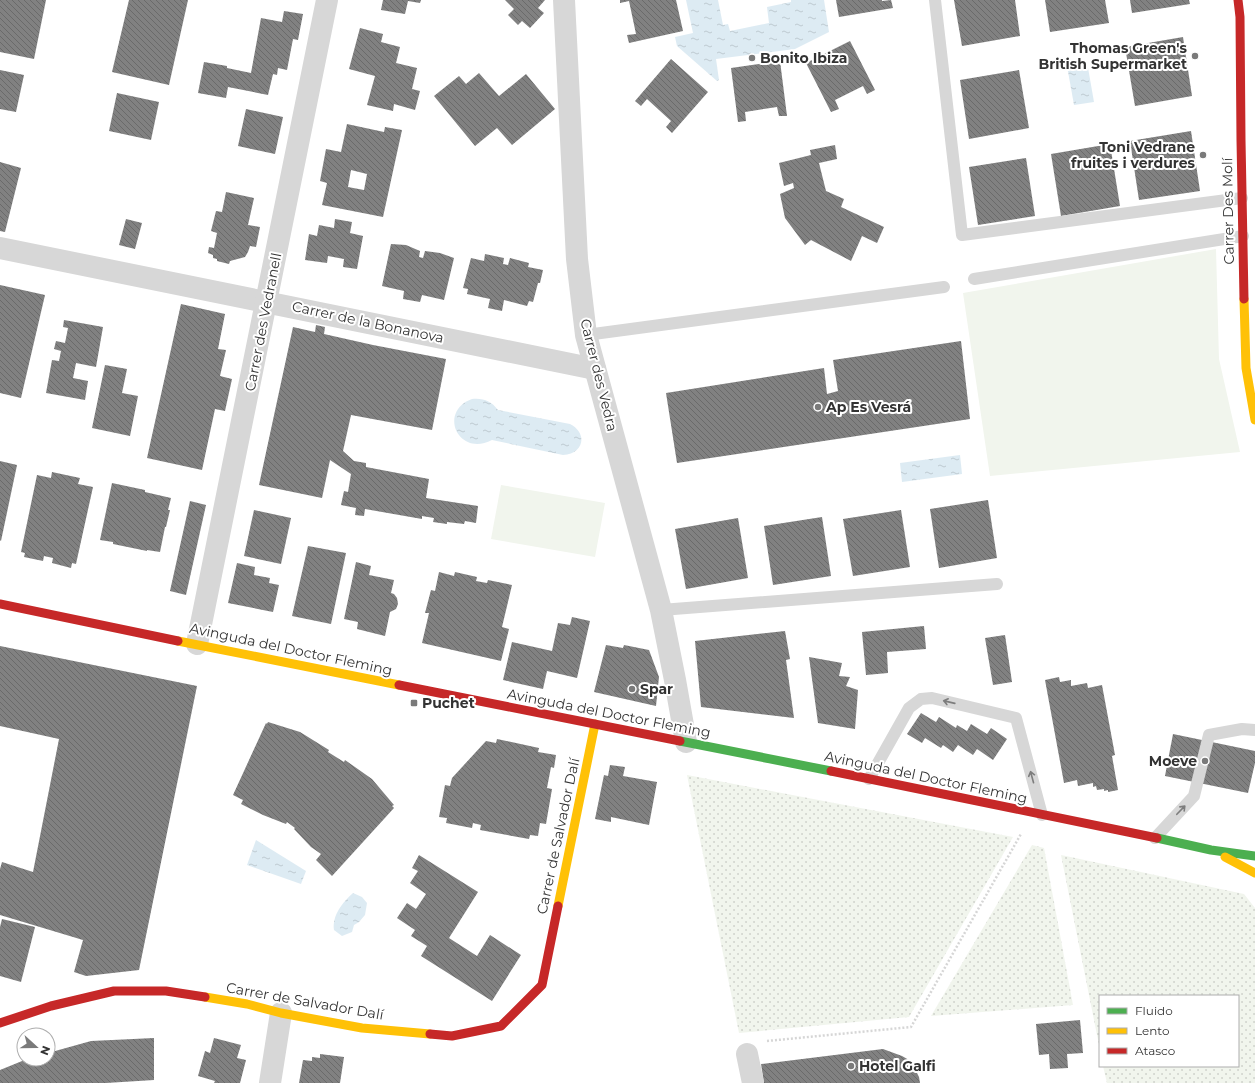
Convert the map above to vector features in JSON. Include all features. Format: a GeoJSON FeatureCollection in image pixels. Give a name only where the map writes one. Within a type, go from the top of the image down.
{"type":"FeatureCollection","features":[{"type":"Feature","properties":{"kind":"main road","name":"Carrer Des Molí"},"geometry":{"type":"LineString","coordinates":[[1238,0],[1240,17],[1246,368],[1255,420]]}},
{"type":"Feature","properties":{"kind":"main road","name":"Avinguda del Doctor Fleming"},"geometry":{"type":"LineString","coordinates":[[0,604],[869,779],[1212,850],[1255,856]]}},
{"type":"Feature","properties":{"kind":"main road","name":"Carrer de Salvador Dalí"},"geometry":{"type":"LineString","coordinates":[[0,1023],[51,1006],[114,991],[166,991],[247,1004],[281,1013],[362,1028],[452,1036],[501,1026],[542,985],[595,724]]}},
{"type":"Feature","properties":{"kind":"main road","name":"Avinguda del Doctor Fleming"},"geometry":{"type":"LineString","coordinates":[[1212,850],[1255,873]]}},
{"type":"Feature","properties":{"kind":"street","name":"Carrer des Vedranell"},"geometry":{"type":"LineString","coordinates":[[198,644],[327,0]]}},
{"type":"Feature","properties":{"kind":"street","name":"Carrer des Vedra"},"geometry":{"type":"LineString","coordinates":[[564,0],[577,259],[586,335],[661,610],[686,742]]}},
{"type":"Feature","properties":{"kind":"street","name":"Carrer de la Bonanova"},"geometry":{"type":"LineString","coordinates":[[0,248],[267,301],[595,369]]}},
{"type":"Feature","properties":{"kind":"street"},"geometry":{"type":"LineString","coordinates":[[270,1083],[281,1013]]}},
{"type":"Feature","properties":{"kind":"street"},"geometry":{"type":"LineString","coordinates":[[748,1054],[753,1083]]}},
{"type":"Feature","properties":{"kind":"lane"},"geometry":{"type":"LineString","coordinates":[[935,0],[962,235],[1242,198]]}},
{"type":"Feature","properties":{"kind":"lane"},"geometry":{"type":"LineString","coordinates":[[974,279],[1243,236]]}},
{"type":"Feature","properties":{"kind":"lane"},"geometry":{"type":"LineString","coordinates":[[586,335],[944,287]]}},
{"type":"Feature","properties":{"kind":"lane"},"geometry":{"type":"LineString","coordinates":[[661,610],[997,584]]}},
{"type":"Feature","properties":{"kind":"lane"},"geometry":{"type":"LineString","coordinates":[[869,779],[910,708],[921,699],[932,698],[1016,718],[1038,814]]}},
{"type":"Feature","properties":{"kind":"lane"},"geometry":{"type":"LineString","coordinates":[[1154,838],[1194,796],[1209,735],[1242,729],[1255,730]]}},
{"type":"Feature","properties":{"kind":"path"},"geometry":{"type":"LineString","coordinates":[[748,1054],[753,1042],[911,1027],[1038,814]]}},
{"type":"Feature","properties":{"kind":"shaded area"},"geometry":{"type":"Polygon","coordinates":[[[1216,249],[1219,359],[1240,452],[990,476],[963,293],[1216,249]]]}},
{"type":"Feature","properties":{"kind":"shaded area"},"geometry":{"type":"Polygon","coordinates":[[[501,485],[605,503],[595,557],[491,539],[501,485]]]}},
{"type":"Feature","properties":{"kind":"shaded area"},"geometry":{"type":"Polygon","coordinates":[[[687,775],[1013,837],[909,1017],[739,1033],[687,775]]]}},
{"type":"Feature","properties":{"kind":"shaded area"},"geometry":{"type":"Polygon","coordinates":[[[1032,845],[1044,848],[1073,1005],[931,1016],[1032,845]]]}},
{"type":"Feature","properties":{"kind":"shaded area"},"geometry":{"type":"Polygon","coordinates":[[[1061,855],[1244,894],[1255,908],[1255,1083],[1107,1083],[1103,1067],[1239,1067],[1239,995],[1099,995],[1099,1045],[1061,855]]]}},
{"type":"Feature","properties":{"kind":"water"},"geometry":{"type":"Polygon","coordinates":[[[686,0],[718,0],[723,25],[728,24],[730,31],[769,23],[767,7],[791,2],[791,0],[824,0],[829,32],[795,49],[716,59],[719,80],[717,81],[677,46],[675,37],[693,33],[686,0]]]}},
{"type":"Feature","properties":{"kind":"water"},"geometry":{"type":"Polygon","coordinates":[[[1087,62],[1094,102],[1074,105],[1067,66],[1087,62]]]}},
{"type":"Feature","properties":{"kind":"water"},"geometry":{"type":"Polygon","coordinates":[[[472,399],[487,401],[493,404],[498,410],[570,424],[579,432],[581,442],[579,447],[570,454],[563,455],[492,440],[481,444],[464,440],[458,434],[454,418],[457,410],[465,402],[472,399]]]}},
{"type":"Feature","properties":{"kind":"water"},"geometry":{"type":"Polygon","coordinates":[[[960,455],[962,474],[902,482],[900,463],[960,455]]]}},
{"type":"Feature","properties":{"kind":"water"},"geometry":{"type":"Polygon","coordinates":[[[256,840],[306,871],[301,884],[247,865],[256,840]]]}},
{"type":"Feature","properties":{"kind":"water"},"geometry":{"type":"Polygon","coordinates":[[[353,893],[362,897],[367,903],[365,915],[354,925],[352,932],[342,936],[334,930],[336,914],[353,893]]]}},
{"type":"Feature","properties":{"kind":"building"},"geometry":{"type":"Polygon","coordinates":[[[0,0],[46,0],[34,59],[0,52],[0,0]]]}},
{"type":"Feature","properties":{"kind":"building"},"geometry":{"type":"Polygon","coordinates":[[[129,0],[188,0],[169,85],[112,72],[129,0]]]}},
{"type":"Feature","properties":{"kind":"building"},"geometry":{"type":"Polygon","coordinates":[[[383,0],[421,0],[420,3],[408,1],[405,14],[381,10],[383,0]]]}},
{"type":"Feature","properties":{"kind":"building"},"geometry":{"type":"Polygon","coordinates":[[[505,0],[545,0],[538,8],[544,13],[530,28],[522,21],[518,25],[508,15],[514,9],[505,0]]]}},
{"type":"Feature","properties":{"kind":"building"},"geometry":{"type":"Polygon","coordinates":[[[620,0],[676,0],[683,31],[629,43],[627,35],[636,34],[629,1],[620,3],[620,0]]]}},
{"type":"Feature","properties":{"kind":"building"},"geometry":{"type":"Polygon","coordinates":[[[836,0],[891,0],[893,8],[839,17],[836,0]]]}},
{"type":"Feature","properties":{"kind":"building"},"geometry":{"type":"Polygon","coordinates":[[[954,0],[1015,0],[1020,36],[962,46],[954,0]]]}},
{"type":"Feature","properties":{"kind":"building"},"geometry":{"type":"Polygon","coordinates":[[[1045,0],[1105,0],[1109,23],[1050,32],[1045,0]]]}},
{"type":"Feature","properties":{"kind":"building"},"geometry":{"type":"Polygon","coordinates":[[[1130,0],[1189,0],[1190,4],[1132,13],[1130,0]]]}},
{"type":"Feature","properties":{"kind":"building"},"geometry":{"type":"Polygon","coordinates":[[[284,11],[303,14],[298,40],[293,39],[287,70],[278,68],[277,75],[273,74],[268,95],[228,87],[226,98],[198,93],[204,62],[227,66],[227,68],[251,73],[261,18],[282,22],[284,11]]]}},
{"type":"Feature","properties":{"kind":"building"},"geometry":{"type":"Polygon","coordinates":[[[360,28],[383,34],[381,42],[400,47],[396,63],[417,68],[412,89],[420,91],[415,110],[394,104],[393,111],[367,105],[375,76],[349,69],[360,28]]]}},
{"type":"Feature","properties":{"kind":"building"},"geometry":{"type":"Polygon","coordinates":[[[1183,37],[1192,96],[1135,106],[1125,47],[1183,37]]]}},
{"type":"Feature","properties":{"kind":"building"},"geometry":{"type":"Polygon","coordinates":[[[850,41],[875,90],[867,94],[863,86],[835,100],[839,109],[831,112],[806,63],[850,41]]]}},
{"type":"Feature","properties":{"kind":"building"},"geometry":{"type":"Polygon","coordinates":[[[671,59],[708,92],[672,133],[666,127],[671,121],[647,99],[641,106],[635,101],[671,59]]]}},
{"type":"Feature","properties":{"kind":"building"},"geometry":{"type":"Polygon","coordinates":[[[780,61],[787,116],[779,116],[777,107],[745,112],[746,121],[738,122],[731,68],[780,61]]]}},
{"type":"Feature","properties":{"kind":"building"},"geometry":{"type":"Polygon","coordinates":[[[0,70],[24,75],[16,112],[0,109],[0,70]]]}},
{"type":"Feature","properties":{"kind":"building"},"geometry":{"type":"Polygon","coordinates":[[[1019,70],[1029,128],[969,139],[960,80],[1019,70]]]}},
{"type":"Feature","properties":{"kind":"building"},"geometry":{"type":"Polygon","coordinates":[[[479,73],[499,96],[526,74],[555,109],[512,145],[497,128],[475,146],[434,96],[459,76],[466,84],[479,73]]]}},
{"type":"Feature","properties":{"kind":"building"},"geometry":{"type":"Polygon","coordinates":[[[117,93],[159,102],[151,140],[109,131],[117,93]]]}},
{"type":"Feature","properties":{"kind":"building"},"geometry":{"type":"Polygon","coordinates":[[[246,109],[283,117],[275,154],[238,146],[246,109]]]}},
{"type":"Feature","properties":{"kind":"building"},"geometry":{"type":"Polygon","coordinates":[[[347,124],[384,132],[385,127],[402,130],[383,217],[322,205],[327,183],[320,181],[326,149],[341,152],[347,124]],[[351,170],[348,187],[364,190],[367,174],[351,170]]]}},
{"type":"Feature","properties":{"kind":"building"},"geometry":{"type":"Polygon","coordinates":[[[1191,131],[1200,191],[1139,200],[1130,141],[1191,131]]]}},
{"type":"Feature","properties":{"kind":"building"},"geometry":{"type":"Polygon","coordinates":[[[1110,144],[1120,206],[1061,216],[1051,154],[1110,144]]]}},
{"type":"Feature","properties":{"kind":"building"},"geometry":{"type":"Polygon","coordinates":[[[835,145],[837,159],[819,163],[826,191],[844,199],[841,207],[884,227],[877,243],[862,236],[851,261],[811,240],[805,245],[785,218],[780,194],[794,188],[793,183],[784,186],[779,163],[811,155],[810,150],[835,145]]]}},
{"type":"Feature","properties":{"kind":"building"},"geometry":{"type":"Polygon","coordinates":[[[1026,158],[1035,216],[978,225],[969,167],[1026,158]]]}},
{"type":"Feature","properties":{"kind":"building"},"geometry":{"type":"Polygon","coordinates":[[[0,162],[21,168],[5,232],[0,231],[0,162]]]}},
{"type":"Feature","properties":{"kind":"building"},"geometry":{"type":"Polygon","coordinates":[[[226,192],[254,198],[248,225],[260,227],[256,247],[250,246],[245,257],[230,261],[229,264],[217,261],[217,259],[213,258],[213,255],[208,253],[209,247],[214,248],[217,233],[211,231],[216,211],[222,212],[226,192]]]}},
{"type":"Feature","properties":{"kind":"building"},"geometry":{"type":"Polygon","coordinates":[[[126,219],[142,223],[135,249],[119,245],[126,219]]]}},
{"type":"Feature","properties":{"kind":"building"},"geometry":{"type":"Polygon","coordinates":[[[335,219],[352,222],[350,233],[363,236],[357,269],[343,267],[344,259],[328,256],[327,263],[305,260],[309,234],[317,236],[319,225],[334,228],[335,219]]]}},
{"type":"Feature","properties":{"kind":"building"},"geometry":{"type":"Polygon","coordinates":[[[391,244],[406,245],[420,251],[419,257],[423,258],[425,251],[440,253],[454,258],[444,300],[422,295],[420,302],[403,299],[404,291],[382,286],[391,244]]]}},
{"type":"Feature","properties":{"kind":"building"},"geometry":{"type":"Polygon","coordinates":[[[485,254],[504,258],[503,264],[508,265],[510,258],[529,263],[528,267],[543,270],[533,302],[529,301],[527,306],[504,300],[502,311],[488,308],[490,299],[467,294],[468,289],[463,288],[471,258],[484,261],[485,254]]]}},
{"type":"Feature","properties":{"kind":"building"},"geometry":{"type":"Polygon","coordinates":[[[0,285],[45,295],[21,398],[0,393],[0,285]]]}},
{"type":"Feature","properties":{"kind":"building"},"geometry":{"type":"Polygon","coordinates":[[[181,304],[225,314],[218,349],[226,350],[220,376],[232,379],[225,411],[215,409],[202,470],[147,458],[181,304]]]}},
{"type":"Feature","properties":{"kind":"building"},"geometry":{"type":"Polygon","coordinates":[[[64,320],[103,327],[96,367],[76,363],[73,378],[88,381],[85,400],[46,393],[52,360],[59,361],[61,351],[54,349],[56,341],[65,343],[68,328],[63,327],[64,320]]]}},
{"type":"Feature","properties":{"kind":"building"},"geometry":{"type":"Polygon","coordinates":[[[316,325],[325,327],[324,334],[446,359],[432,430],[351,415],[343,451],[354,461],[366,463],[366,467],[429,479],[426,498],[478,506],[476,523],[465,521],[464,524],[447,522],[447,524],[433,522],[434,518],[422,516],[422,519],[365,509],[364,516],[355,515],[356,508],[341,505],[344,491],[348,492],[351,474],[330,460],[322,498],[259,485],[293,327],[315,332],[316,325]]]}},
{"type":"Feature","properties":{"kind":"building","name":"Ap Es Vesrá"},"geometry":{"type":"Polygon","coordinates":[[[961,341],[970,419],[677,463],[666,393],[824,368],[827,394],[838,391],[833,360],[961,341]]]}},
{"type":"Feature","properties":{"kind":"building"},"geometry":{"type":"Polygon","coordinates":[[[105,365],[127,369],[122,393],[138,396],[130,436],[92,428],[105,365]]]}},
{"type":"Feature","properties":{"kind":"building"},"geometry":{"type":"Polygon","coordinates":[[[0,461],[17,465],[1,541],[0,540],[0,461]]]}},
{"type":"Feature","properties":{"kind":"building"},"geometry":{"type":"Polygon","coordinates":[[[52,472],[80,478],[78,484],[93,487],[76,564],[72,563],[71,568],[52,563],[53,558],[44,556],[43,561],[24,557],[25,553],[21,552],[37,475],[51,478],[52,472]]]}},
{"type":"Feature","properties":{"kind":"building"},"geometry":{"type":"Polygon","coordinates":[[[112,483],[145,490],[145,492],[171,498],[168,510],[170,510],[160,552],[147,551],[100,540],[112,483]]]}},
{"type":"Feature","properties":{"kind":"building"},"geometry":{"type":"Polygon","coordinates":[[[988,500],[997,558],[939,568],[930,509],[988,500]]]}},
{"type":"Feature","properties":{"kind":"building"},"geometry":{"type":"Polygon","coordinates":[[[190,501],[206,505],[186,595],[170,591],[190,501]]]}},
{"type":"Feature","properties":{"kind":"building"},"geometry":{"type":"Polygon","coordinates":[[[254,510],[291,518],[281,564],[244,556],[254,510]]]}},
{"type":"Feature","properties":{"kind":"building"},"geometry":{"type":"Polygon","coordinates":[[[901,510],[910,567],[853,576],[843,519],[901,510]]]}},
{"type":"Feature","properties":{"kind":"building"},"geometry":{"type":"Polygon","coordinates":[[[822,517],[831,576],[773,585],[764,526],[822,517]]]}},
{"type":"Feature","properties":{"kind":"building"},"geometry":{"type":"Polygon","coordinates":[[[738,518],[748,578],[686,589],[675,529],[738,518]]]}},
{"type":"Feature","properties":{"kind":"building"},"geometry":{"type":"Polygon","coordinates":[[[308,546],[346,553],[331,624],[292,616],[308,546]]]}},
{"type":"Feature","properties":{"kind":"building"},"geometry":{"type":"Polygon","coordinates":[[[356,562],[371,566],[369,575],[394,580],[391,593],[397,598],[398,604],[396,609],[390,612],[385,636],[357,629],[358,622],[344,619],[356,562]]]}},
{"type":"Feature","properties":{"kind":"building"},"geometry":{"type":"Polygon","coordinates":[[[237,563],[255,567],[254,575],[270,578],[269,583],[279,585],[273,612],[228,603],[237,563]]]}},
{"type":"Feature","properties":{"kind":"building"},"geometry":{"type":"Polygon","coordinates":[[[439,572],[454,576],[455,572],[477,577],[476,581],[487,583],[488,580],[512,585],[502,627],[509,629],[501,661],[422,643],[429,613],[425,613],[431,590],[435,591],[439,572]]]}},
{"type":"Feature","properties":{"kind":"building"},"geometry":{"type":"Polygon","coordinates":[[[572,617],[590,621],[577,678],[547,671],[543,689],[503,680],[512,642],[552,651],[558,623],[570,625],[572,617]]]}},
{"type":"Feature","properties":{"kind":"building"},"geometry":{"type":"Polygon","coordinates":[[[924,626],[926,649],[887,652],[888,673],[866,675],[862,632],[924,626]]]}},
{"type":"Feature","properties":{"kind":"building"},"geometry":{"type":"Polygon","coordinates":[[[785,631],[790,659],[786,660],[794,718],[701,707],[695,641],[785,631]]]}},
{"type":"Feature","properties":{"kind":"building"},"geometry":{"type":"Polygon","coordinates":[[[1005,635],[1012,682],[993,685],[985,638],[1005,635]]]}},
{"type":"Feature","properties":{"kind":"building"},"geometry":{"type":"Polygon","coordinates":[[[606,645],[623,648],[624,645],[649,650],[659,677],[656,706],[594,692],[606,645]]]}},
{"type":"Feature","properties":{"kind":"building"},"geometry":{"type":"Polygon","coordinates":[[[0,646],[197,686],[139,970],[86,976],[74,972],[83,940],[0,915],[0,869],[2,862],[33,872],[59,739],[0,726],[0,646]]]}},
{"type":"Feature","properties":{"kind":"building"},"geometry":{"type":"Polygon","coordinates":[[[809,657],[842,663],[839,676],[850,677],[846,686],[858,690],[855,729],[818,723],[809,657]]]}},
{"type":"Feature","properties":{"kind":"building"},"geometry":{"type":"Polygon","coordinates":[[[1059,677],[1060,682],[1071,680],[1071,686],[1087,683],[1088,688],[1102,685],[1115,755],[1112,756],[1118,790],[1108,792],[1108,790],[1104,791],[1104,789],[1097,790],[1096,786],[1093,787],[1093,783],[1078,786],[1077,780],[1064,783],[1045,680],[1059,677]]]}},
{"type":"Feature","properties":{"kind":"building"},"geometry":{"type":"Polygon","coordinates":[[[921,713],[936,722],[939,717],[956,728],[957,725],[967,731],[971,724],[987,734],[991,728],[1007,739],[993,760],[977,749],[973,755],[958,745],[953,752],[943,745],[941,748],[925,738],[922,743],[907,734],[921,713]]]}},
{"type":"Feature","properties":{"kind":"building"},"geometry":{"type":"Polygon","coordinates":[[[268,722],[300,732],[329,750],[328,752],[344,762],[345,760],[372,779],[394,805],[392,806],[394,808],[332,876],[316,860],[321,854],[311,847],[294,829],[295,828],[287,822],[286,824],[263,815],[241,804],[243,800],[233,795],[266,723],[267,724],[268,722]]]}},
{"type":"Feature","properties":{"kind":"building"},"geometry":{"type":"Polygon","coordinates":[[[1173,734],[1255,751],[1255,763],[1248,793],[1165,776],[1173,734]]]}},
{"type":"Feature","properties":{"kind":"building"},"geometry":{"type":"Polygon","coordinates":[[[497,739],[539,748],[538,752],[556,755],[554,768],[551,767],[547,788],[552,789],[546,824],[540,823],[538,836],[530,835],[529,839],[480,830],[481,825],[473,823],[472,828],[446,823],[447,818],[439,817],[445,785],[450,786],[452,778],[486,741],[496,743],[497,739]]]}},
{"type":"Feature","properties":{"kind":"building"},"geometry":{"type":"Polygon","coordinates":[[[610,765],[625,767],[623,776],[657,782],[649,825],[611,817],[611,822],[595,819],[604,775],[608,776],[610,765]]]}},
{"type":"Feature","properties":{"kind":"building"},"geometry":{"type":"Polygon","coordinates":[[[419,855],[478,892],[449,938],[477,956],[490,935],[521,955],[492,1001],[421,956],[427,946],[411,936],[415,930],[397,918],[407,903],[416,909],[426,894],[410,883],[418,871],[412,868],[419,855]]]}},
{"type":"Feature","properties":{"kind":"building"},"geometry":{"type":"Polygon","coordinates":[[[2,919],[35,927],[21,982],[0,976],[0,927],[2,919]]]}},
{"type":"Feature","properties":{"kind":"building"},"geometry":{"type":"Polygon","coordinates":[[[1080,1020],[1083,1053],[1067,1054],[1068,1068],[1050,1069],[1049,1054],[1039,1055],[1036,1024],[1080,1020]]]}},
{"type":"Feature","properties":{"kind":"building"},"geometry":{"type":"Polygon","coordinates":[[[154,1038],[154,1080],[106,1083],[0,1083],[0,1070],[16,1063],[16,1067],[56,1067],[56,1051],[91,1041],[154,1038]]]}},
{"type":"Feature","properties":{"kind":"building"},"geometry":{"type":"Polygon","coordinates":[[[214,1038],[241,1045],[237,1058],[246,1060],[240,1083],[214,1083],[215,1081],[198,1076],[205,1051],[210,1053],[214,1038]]]}},
{"type":"Feature","properties":{"kind":"building"},"geometry":{"type":"Polygon","coordinates":[[[883,1049],[909,1060],[919,1077],[920,1083],[764,1083],[761,1064],[883,1049]]]}},
{"type":"Feature","properties":{"kind":"building"},"geometry":{"type":"Polygon","coordinates":[[[320,1054],[344,1057],[340,1083],[299,1083],[303,1060],[312,1061],[312,1057],[320,1058],[320,1054]]]}},
{"type":"Feature","properties":{"kind":"traffic: fast"},"geometry":{"type":"LineString","coordinates":[[680,741],[831,771]]}},
{"type":"Feature","properties":{"kind":"traffic: fast"},"geometry":{"type":"LineString","coordinates":[[1157,838],[1211,850],[1255,856]]}},
{"type":"Feature","properties":{"kind":"traffic: slow"},"geometry":{"type":"LineString","coordinates":[[1244,299],[1246,368],[1255,420]]}},
{"type":"Feature","properties":{"kind":"traffic: slow"},"geometry":{"type":"LineString","coordinates":[[178,641],[399,685]]}},
{"type":"Feature","properties":{"kind":"traffic: slow"},"geometry":{"type":"LineString","coordinates":[[558,906],[595,724]]}},
{"type":"Feature","properties":{"kind":"traffic: slow"},"geometry":{"type":"LineString","coordinates":[[1225,857],[1255,873]]}},
{"type":"Feature","properties":{"kind":"traffic: slow"},"geometry":{"type":"LineString","coordinates":[[205,997],[247,1004],[281,1013],[362,1028],[430,1034]]}},
{"type":"Feature","properties":{"kind":"traffic: jam"},"geometry":{"type":"LineString","coordinates":[[1238,0],[1240,17],[1244,299]]}},
{"type":"Feature","properties":{"kind":"traffic: jam"},"geometry":{"type":"LineString","coordinates":[[0,604],[178,641]]}},
{"type":"Feature","properties":{"kind":"traffic: jam"},"geometry":{"type":"LineString","coordinates":[[399,685],[680,741]]}},
{"type":"Feature","properties":{"kind":"traffic: jam"},"geometry":{"type":"LineString","coordinates":[[831,771],[1157,838]]}},
{"type":"Feature","properties":{"kind":"traffic: jam"},"geometry":{"type":"LineString","coordinates":[[430,1034],[452,1036],[501,1026],[542,985],[558,906]]}},
{"type":"Feature","properties":{"kind":"traffic: jam"},"geometry":{"type":"LineString","coordinates":[[0,1023],[51,1006],[114,991],[166,991],[205,997]]}},
{"type":"Feature","properties":{"kind":"place","name":"Thomas Green's British Supermarket"},"geometry":{"type":"Point","coordinates":[1195,56]}},
{"type":"Feature","properties":{"kind":"place","name":"Bonito Ibiza"},"geometry":{"type":"Point","coordinates":[752,58]}},
{"type":"Feature","properties":{"kind":"place","name":"Toni Vedrane fruites i verdures"},"geometry":{"type":"Point","coordinates":[1203,155]}},
{"type":"Feature","properties":{"kind":"place","name":"Ap Es Vesrá"},"geometry":{"type":"Point","coordinates":[818,407]}},
{"type":"Feature","properties":{"kind":"place","name":"Spar"},"geometry":{"type":"Point","coordinates":[632,689]}},
{"type":"Feature","properties":{"kind":"place","name":"Puchet"},"geometry":{"type":"Point","coordinates":[414,703]}},
{"type":"Feature","properties":{"kind":"place","name":"Moeve"},"geometry":{"type":"Point","coordinates":[1205,761]}},
{"type":"Feature","properties":{"kind":"place","name":"Hotel Galfi"},"geometry":{"type":"Point","coordinates":[851,1066]}}]}
